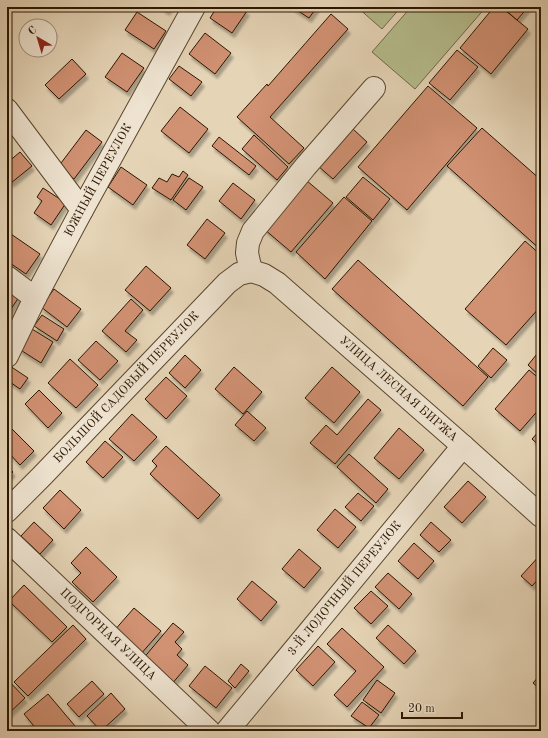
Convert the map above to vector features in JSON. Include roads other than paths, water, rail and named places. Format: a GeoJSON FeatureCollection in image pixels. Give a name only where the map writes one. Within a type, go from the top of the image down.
{"type":"FeatureCollection","features":[{"type":"Feature","properties":{"kind":"street","name":"ЮЖНЫЙ ПЕРЕУЛОК"},"geometry":{"type":"LineString","coordinates":[[7,356],[35,298],[82,210],[194,7]]}},
{"type":"Feature","properties":{"kind":"street"},"geometry":{"type":"LineString","coordinates":[[251,271],[247,253],[248,243],[253,231],[306,166],[374,88]]}},
{"type":"Feature","properties":{"kind":"street"},"geometry":{"type":"LineString","coordinates":[[7,110],[82,210]]}},
{"type":"Feature","properties":{"kind":"street","name":"УЛИЦА ЛЕСНАЯ БИРЖА"},"geometry":{"type":"LineString","coordinates":[[251,271],[264,275],[277,283],[541,516]]}},
{"type":"Feature","properties":{"kind":"street","name":"БОЛЬШОЙ САДОВЫЙ ПЕРЕУЛОК"},"geometry":{"type":"LineString","coordinates":[[7,511],[227,283],[239,274],[251,271]]}},
{"type":"Feature","properties":{"kind":"street"},"geometry":{"type":"LineString","coordinates":[[7,277],[35,298]]}},
{"type":"Feature","properties":{"kind":"street","name":"3-Й ЛОДОЧНЫЙ ПЕРЕУЛОК"},"geometry":{"type":"LineString","coordinates":[[227,731],[463,446]]}},
{"type":"Feature","properties":{"kind":"street","name":"ПОДГОРНАЯ УЛИЦА"},"geometry":{"type":"LineString","coordinates":[[7,539],[209,731]]}}]}
